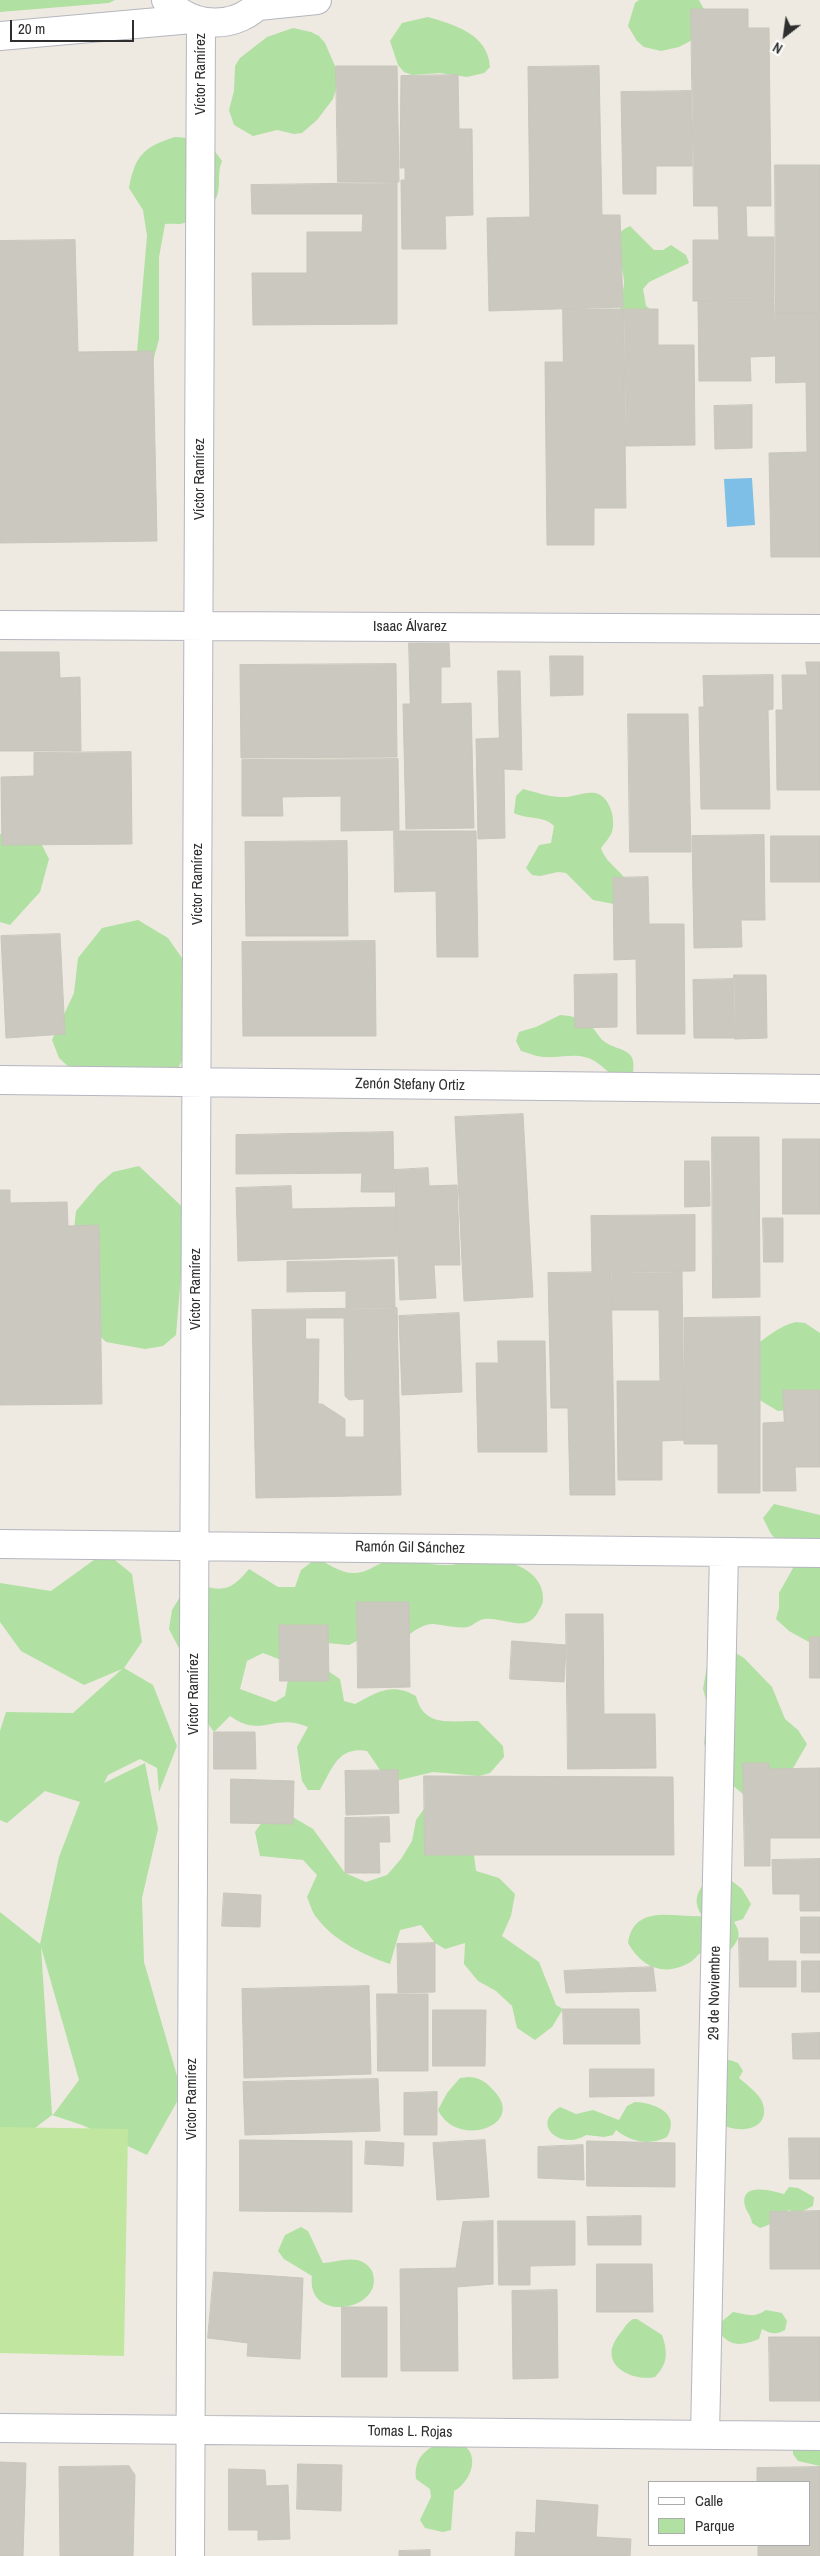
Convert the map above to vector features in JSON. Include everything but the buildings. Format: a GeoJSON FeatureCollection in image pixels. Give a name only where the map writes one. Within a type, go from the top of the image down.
{"type":"FeatureCollection","features":[{"type":"Feature","properties":{"kind":"street"},"geometry":{"type":"LineString","coordinates":[[166,0],[173,8],[197,20]]}},
{"type":"Feature","properties":{"kind":"street"},"geometry":{"type":"LineString","coordinates":[[0,36],[197,20],[226,22],[238,19],[260,3],[317,0]]}},
{"type":"Feature","properties":{"kind":"street","name":"Víctor Ramírez"},"geometry":{"type":"LineString","coordinates":[[190,2556],[199,626],[197,20]]}},
{"type":"Feature","properties":{"kind":"street","name":"Isaac Álvarez"},"geometry":{"type":"LineString","coordinates":[[0,625],[820,629]]}},
{"type":"Feature","properties":{"kind":"street","name":"Zenón Stefany Ortiz"},"geometry":{"type":"LineString","coordinates":[[0,1080],[820,1089]]}},
{"type":"Feature","properties":{"kind":"street","name":"Ramón Gil Sánchez"},"geometry":{"type":"LineString","coordinates":[[0,1544],[820,1553]]}},
{"type":"Feature","properties":{"kind":"street","name":"29 de Noviembre"},"geometry":{"type":"LineString","coordinates":[[706,2435],[724,1552]]}},
{"type":"Feature","properties":{"kind":"street","name":"Tomas L. Rojas"},"geometry":{"type":"LineString","coordinates":[[0,2428],[820,2436]]}},
{"type":"Feature","properties":{"kind":"green space"},"geometry":{"type":"Polygon","coordinates":[[[0,0],[115,0],[109,3],[0,12],[0,0]]]}},
{"type":"Feature","properties":{"kind":"green space"},"geometry":{"type":"Polygon","coordinates":[[[639,0],[699,0],[707,15],[694,39],[679,47],[661,51],[644,47],[637,41],[628,26],[635,3],[639,0]]]}},
{"type":"Feature","properties":{"kind":"green space"},"geometry":{"type":"Polygon","coordinates":[[[428,17],[459,28],[477,39],[488,56],[490,67],[484,73],[467,77],[440,73],[412,75],[404,72],[398,65],[390,41],[402,23],[428,17]]]}},
{"type":"Feature","properties":{"kind":"green space"},"geometry":{"type":"Polygon","coordinates":[[[293,28],[311,32],[319,36],[325,43],[338,73],[338,83],[333,99],[317,120],[302,133],[294,134],[277,130],[253,136],[234,125],[229,110],[234,91],[235,66],[240,58],[267,37],[293,28]]]}},
{"type":"Feature","properties":{"kind":"green space"},"geometry":{"type":"Polygon","coordinates":[[[175,137],[189,138],[202,142],[212,149],[222,161],[218,192],[215,200],[198,215],[184,223],[165,224],[159,257],[159,339],[152,365],[137,352],[147,236],[143,210],[129,188],[134,168],[143,154],[148,149],[175,137]]]}},
{"type":"Feature","properties":{"kind":"green space"},"geometry":{"type":"Polygon","coordinates":[[[630,226],[654,250],[663,250],[671,245],[686,255],[689,263],[649,282],[643,289],[646,306],[653,311],[650,323],[623,315],[620,306],[624,281],[615,244],[621,231],[630,226]]]}},
{"type":"Feature","properties":{"kind":"green space"},"geometry":{"type":"Polygon","coordinates":[[[523,789],[556,797],[595,793],[605,799],[611,809],[613,827],[610,836],[601,848],[606,858],[629,885],[619,905],[593,900],[566,873],[532,875],[526,868],[539,845],[551,843],[554,826],[545,820],[514,813],[516,796],[523,789]]]}},
{"type":"Feature","properties":{"kind":"green space"},"geometry":{"type":"Polygon","coordinates":[[[17,832],[41,843],[49,859],[40,892],[10,925],[0,922],[0,834],[17,832]]]}},
{"type":"Feature","properties":{"kind":"green space"},"geometry":{"type":"Polygon","coordinates":[[[138,920],[168,938],[189,968],[192,1039],[177,1071],[72,1070],[59,1058],[52,1040],[74,993],[78,958],[102,928],[138,920]]]}},
{"type":"Feature","properties":{"kind":"green space"},"geometry":{"type":"Polygon","coordinates":[[[560,1015],[585,1021],[605,1042],[630,1054],[634,1064],[633,1072],[626,1076],[614,1075],[588,1058],[572,1056],[541,1057],[521,1051],[516,1041],[519,1032],[536,1027],[560,1015]]]}},
{"type":"Feature","properties":{"kind":"green space"},"geometry":{"type":"Polygon","coordinates":[[[139,1166],[191,1215],[182,1264],[176,1335],[163,1346],[145,1349],[106,1342],[79,1316],[74,1229],[76,1211],[99,1184],[113,1172],[139,1166]]]}},
{"type":"Feature","properties":{"kind":"green space"},"geometry":{"type":"Polygon","coordinates":[[[796,1322],[805,1323],[820,1333],[820,1400],[805,1408],[778,1411],[756,1398],[751,1349],[778,1329],[796,1322]]]}},
{"type":"Feature","properties":{"kind":"green space"},"geometry":{"type":"Polygon","coordinates":[[[774,1504],[820,1515],[820,1648],[789,1631],[776,1619],[779,1608],[779,1593],[797,1561],[771,1534],[763,1518],[774,1504]]]}},
{"type":"Feature","properties":{"kind":"green space"},"geometry":{"type":"Polygon","coordinates":[[[105,1552],[132,1574],[142,1642],[124,1668],[153,1685],[177,1746],[159,1792],[157,1768],[140,1759],[108,1775],[104,1783],[145,1763],[158,1829],[142,1898],[144,1962],[182,2093],[147,2155],[82,2125],[52,2115],[0,2155],[0,1912],[40,1944],[59,1857],[80,1802],[45,1791],[7,1823],[0,1820],[0,1731],[6,1712],[73,1713],[122,1669],[84,1685],[21,1651],[0,1622],[0,1583],[51,1591],[105,1552]],[[41,1947],[53,2115],[79,2080],[41,1947]]]}},
{"type":"Feature","properties":{"kind":"green space"},"geometry":{"type":"Polygon","coordinates":[[[317,1558],[330,1566],[350,1573],[364,1572],[383,1562],[394,1560],[449,1565],[481,1559],[501,1560],[512,1563],[531,1573],[538,1581],[542,1590],[543,1602],[529,1622],[515,1623],[485,1619],[468,1627],[430,1624],[416,1630],[401,1641],[365,1637],[349,1645],[315,1642],[281,1660],[263,1653],[247,1661],[240,1689],[275,1702],[285,1696],[289,1674],[319,1665],[340,1679],[344,1701],[355,1704],[370,1696],[392,1689],[407,1692],[416,1696],[425,1714],[432,1718],[449,1721],[478,1721],[503,1746],[504,1757],[490,1773],[479,1776],[433,1772],[400,1780],[389,1777],[380,1770],[367,1751],[357,1750],[349,1752],[337,1761],[320,1790],[308,1790],[302,1781],[297,1747],[308,1727],[286,1722],[260,1726],[251,1725],[230,1716],[214,1732],[199,1711],[187,1664],[169,1629],[172,1610],[183,1592],[201,1585],[216,1589],[228,1587],[238,1581],[249,1569],[278,1587],[295,1587],[301,1570],[317,1558]]]}},
{"type":"Feature","properties":{"kind":"green space"},"geometry":{"type":"Polygon","coordinates":[[[724,1646],[744,1658],[772,1687],[785,1719],[798,1730],[807,1744],[781,1789],[749,1799],[719,1774],[709,1760],[704,1743],[708,1707],[703,1689],[709,1654],[724,1646]]]}},
{"type":"Feature","properties":{"kind":"green space"},"geometry":{"type":"Polygon","coordinates":[[[429,1802],[478,1833],[474,1855],[476,1871],[499,1878],[515,1894],[511,1916],[502,1936],[539,1962],[556,2005],[563,2009],[552,2027],[535,2040],[517,2028],[512,2006],[496,1991],[478,1981],[464,1964],[465,1943],[445,1949],[435,1943],[421,1925],[400,1930],[390,1964],[370,1956],[332,1934],[315,1916],[307,1897],[317,1875],[303,1860],[260,1856],[255,1832],[268,1814],[291,1816],[313,1829],[345,1873],[366,1882],[387,1875],[401,1859],[412,1841],[416,1820],[429,1802]]]}},
{"type":"Feature","properties":{"kind":"green space"},"geometry":{"type":"Polygon","coordinates":[[[728,1878],[742,1889],[751,1904],[743,1919],[734,1922],[739,1936],[731,1949],[704,1951],[689,1963],[671,1969],[662,1969],[646,1964],[633,1951],[628,1943],[632,1930],[638,1922],[647,1917],[657,1915],[702,1916],[697,1900],[704,1883],[728,1878]]]}},
{"type":"Feature","properties":{"kind":"green space"},"geometry":{"type":"Polygon","coordinates":[[[730,2060],[738,2063],[743,2071],[739,2078],[756,2093],[763,2104],[764,2113],[762,2120],[750,2128],[734,2129],[719,2123],[721,2061],[730,2060]]]}},
{"type":"Feature","properties":{"kind":"green space"},"geometry":{"type":"Polygon","coordinates":[[[460,2078],[477,2078],[486,2083],[495,2092],[502,2104],[502,2115],[495,2123],[485,2128],[472,2130],[459,2128],[447,2122],[438,2110],[447,2093],[460,2078]]]}},
{"type":"Feature","properties":{"kind":"green space"},"geometry":{"type":"Polygon","coordinates":[[[635,2102],[658,2107],[664,2111],[671,2122],[667,2137],[647,2142],[634,2140],[616,2130],[613,2135],[604,2137],[586,2135],[577,2139],[567,2140],[552,2134],[548,2128],[551,2114],[560,2107],[576,2114],[593,2110],[619,2120],[627,2106],[635,2102]]]}},
{"type":"Feature","properties":{"kind":"green space"},"geometry":{"type":"Polygon","coordinates":[[[0,2127],[128,2129],[124,2356],[0,2353],[0,2127]]]}},
{"type":"Feature","properties":{"kind":"green space"},"geometry":{"type":"Polygon","coordinates":[[[789,2187],[798,2188],[814,2197],[813,2206],[797,2214],[789,2210],[768,2225],[760,2228],[752,2223],[745,2206],[747,2193],[752,2190],[765,2190],[784,2194],[789,2187]]]}},
{"type":"Feature","properties":{"kind":"green space"},"geometry":{"type":"Polygon","coordinates":[[[301,2227],[308,2231],[323,2263],[357,2260],[369,2267],[373,2274],[373,2287],[367,2297],[357,2304],[344,2307],[331,2306],[320,2301],[313,2291],[312,2276],[284,2259],[278,2251],[285,2235],[301,2227]]]}},
{"type":"Feature","properties":{"kind":"green space"},"geometry":{"type":"Polygon","coordinates":[[[766,2310],[782,2313],[787,2321],[785,2330],[774,2333],[762,2329],[759,2339],[742,2344],[732,2343],[719,2332],[720,2323],[733,2312],[754,2315],[766,2310]]]}},
{"type":"Feature","properties":{"kind":"green space"},"geometry":{"type":"Polygon","coordinates":[[[633,2319],[637,2319],[662,2335],[666,2358],[655,2377],[633,2376],[625,2373],[614,2363],[612,2348],[614,2343],[625,2326],[633,2319]]]}},
{"type":"Feature","properties":{"kind":"green space"},"geometry":{"type":"Polygon","coordinates":[[[820,2428],[820,2466],[798,2461],[793,2454],[793,2444],[820,2428]]]}},
{"type":"Feature","properties":{"kind":"green space"},"geometry":{"type":"Polygon","coordinates":[[[447,2439],[466,2447],[472,2458],[472,2465],[464,2483],[454,2491],[451,2530],[443,2532],[425,2528],[420,2520],[431,2497],[430,2489],[416,2479],[416,2471],[417,2464],[424,2453],[434,2445],[447,2439]]]}},
{"type":"Feature","properties":{"kind":"water"},"geometry":{"type":"Polygon","coordinates":[[[752,478],[755,525],[727,527],[724,479],[752,478]]]}}]}
